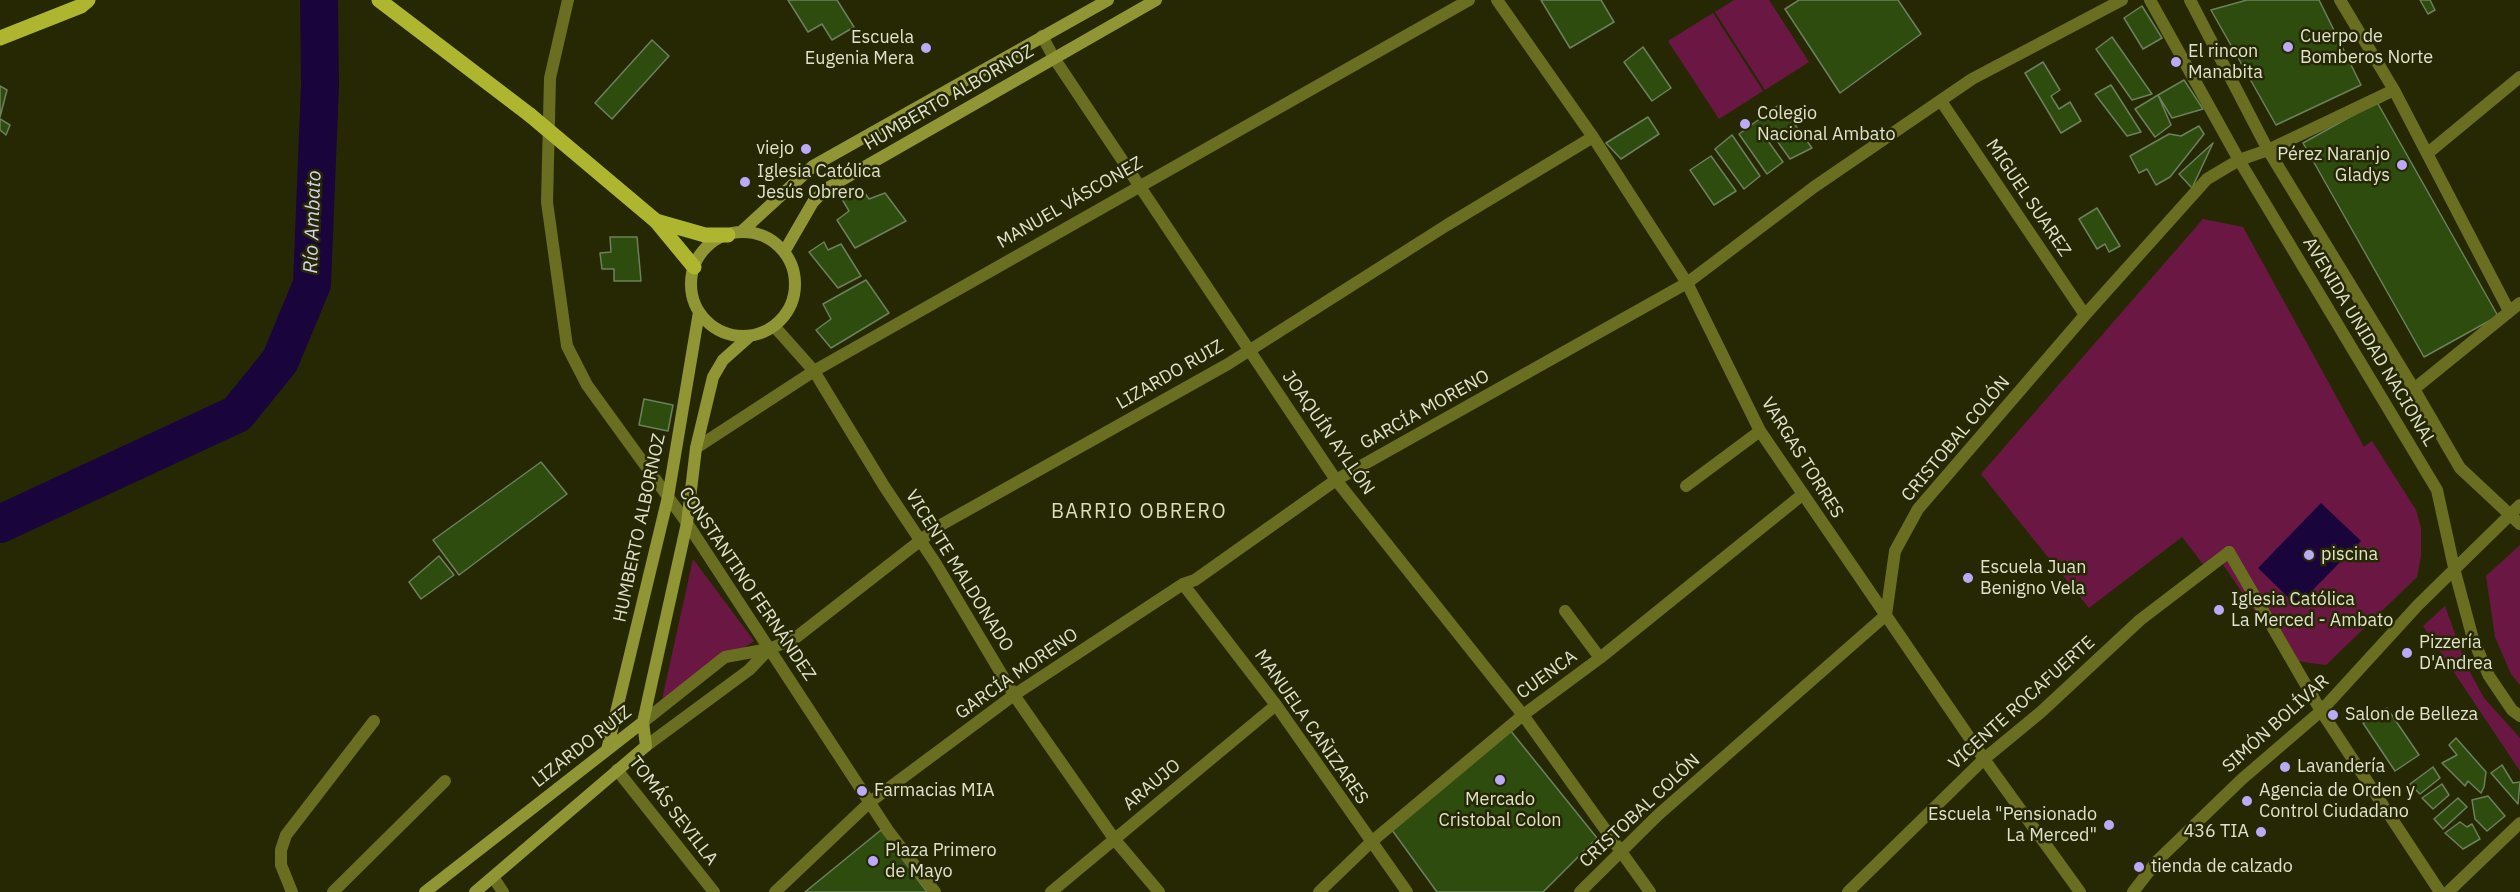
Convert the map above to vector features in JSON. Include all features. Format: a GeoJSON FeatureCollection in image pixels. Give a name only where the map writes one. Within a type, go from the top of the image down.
{"type":"FeatureCollection","features":[{"type":"Feature","properties":{"kind":"main road"},"geometry":{"type":"LineString","coordinates":[[0,38],[81,6],[88,0]]}},
{"type":"Feature","properties":{"kind":"main road"},"geometry":{"type":"LineString","coordinates":[[379,0],[530,115],[656,221],[694,267]]}},
{"type":"Feature","properties":{"kind":"main road","name":"HUMBERTO ALBORNOZ"},"geometry":{"type":"LineString","coordinates":[[734,234],[813,166],[1108,0]]}},
{"type":"Feature","properties":{"kind":"main road","name":"HUMBERTO ALBORNOZ"},"geometry":{"type":"LineString","coordinates":[[784,252],[813,202],[826,189],[1156,0]]}},
{"type":"Feature","properties":{"kind":"main road"},"geometry":{"type":"LineString","coordinates":[[646,746],[643,722],[687,523],[696,448],[712,377],[723,360],[750,336],[774,326],[786,314],[793,299],[794,275],[784,252],[772,241],[757,234],[705,235],[656,221]]}},
{"type":"Feature","properties":{"kind":"main road"},"geometry":{"type":"LineString","coordinates":[[734,234],[714,242],[702,253],[694,267],[693,298],[699,312],[721,331],[750,336]]}},
{"type":"Feature","properties":{"kind":"main road","name":"HUMBERTO ALBORNOZ"},"geometry":{"type":"LineString","coordinates":[[606,750],[616,719],[668,497],[699,312]]}},
{"type":"Feature","properties":{"kind":"main road","name":"LIZARDO RUIZ"},"geometry":{"type":"LineString","coordinates":[[425,892],[643,722]]}},
{"type":"Feature","properties":{"kind":"main road","name":"LIZARDO RUIZ"},"geometry":{"type":"LineString","coordinates":[[475,892],[646,746]]}},
{"type":"Feature","properties":{"kind":"main road","name":"TOMÁS SEVILLA"},"geometry":{"type":"LineString","coordinates":[[606,750],[617,770]]}},
{"type":"Feature","properties":{"kind":"street","name":"CONSTANTINO FERNÁNDEZ"},"geometry":{"type":"LineString","coordinates":[[568,0],[550,78],[547,202],[567,346],[587,386],[687,523],[870,802],[935,892]]}},
{"type":"Feature","properties":{"kind":"street","name":"MANUEL VÁSCONEZ"},"geometry":{"type":"LineString","coordinates":[[696,448],[814,371],[1469,0]]}},
{"type":"Feature","properties":{"kind":"street","name":"VARGAS TORRES"},"geometry":{"type":"LineString","coordinates":[[1497,0],[1593,137],[1688,283],[1760,431],[1984,759],[2079,892]]}},
{"type":"Feature","properties":{"kind":"street","name":"GARCÍA MORENO"},"geometry":{"type":"LineString","coordinates":[[775,892],[870,802],[1014,695],[1184,584],[1195,580],[1336,480],[1688,283],[1814,187],[1972,79],[2122,0]]}},
{"type":"Feature","properties":{"kind":"street","name":"AVENIDA UNIDAD NACIONAL"},"geometry":{"type":"LineString","coordinates":[[2150,0],[2240,160],[2437,490],[2473,639],[2489,676],[2512,710],[2520,716]]}},
{"type":"Feature","properties":{"kind":"street","name":"AVENIDA UNIDAD NACIONAL"},"geometry":{"type":"LineString","coordinates":[[2190,0],[2268,150],[2460,468],[2520,524]]}},
{"type":"Feature","properties":{"kind":"street"},"geometry":{"type":"LineString","coordinates":[[2340,0],[2394,90],[2509,311]]}},
{"type":"Feature","properties":{"kind":"street","name":"JOAQUÍN AYLLÓN"},"geometry":{"type":"LineString","coordinates":[[1042,36],[1054,58],[1336,480],[1522,715],[1650,892]]}},
{"type":"Feature","properties":{"kind":"street"},"geometry":{"type":"LineString","coordinates":[[2428,153],[2520,77]]}},
{"type":"Feature","properties":{"kind":"street","name":"CRISTOBAL COLÓN"},"geometry":{"type":"LineString","coordinates":[[1580,892],[1658,815],[1886,615],[1895,551],[1918,509],[2085,315],[2207,179],[2240,160],[2268,150],[2394,90]]}},
{"type":"Feature","properties":{"kind":"street","name":"MIGUEL SUAREZ"},"geometry":{"type":"LineString","coordinates":[[1941,101],[2085,315]]}},
{"type":"Feature","properties":{"kind":"street","name":"LIZARDO RUIZ"},"geometry":{"type":"LineString","coordinates":[[643,722],[725,657],[769,649],[794,639],[939,526],[1249,351],[1447,225],[1593,137]]}},
{"type":"Feature","properties":{"kind":"street"},"geometry":{"type":"LineString","coordinates":[[2414,389],[2520,303]]}},
{"type":"Feature","properties":{"kind":"street","name":"VICENTE MALDONADO"},"geometry":{"type":"LineString","coordinates":[[774,326],[814,371],[919,541],[936,564],[1014,695],[1115,840],[1159,892]]}},
{"type":"Feature","properties":{"kind":"street"},"geometry":{"type":"LineString","coordinates":[[1686,486],[1760,431]]}},
{"type":"Feature","properties":{"kind":"street","name":"CUENCA"},"geometry":{"type":"LineString","coordinates":[[1319,892],[1370,843],[1522,715],[1600,658],[1802,495]]}},
{"type":"Feature","properties":{"kind":"street","name":"SIMÓN BOLÍVAR"},"geometry":{"type":"LineString","coordinates":[[2133,892],[2157,861],[2253,768],[2321,711],[2418,606],[2455,572],[2520,505]]}},
{"type":"Feature","properties":{"kind":"street","name":"VICENTE ROCAFUERTE"},"geometry":{"type":"LineString","coordinates":[[1848,892],[1984,759],[2040,712],[2140,620],[2229,552],[2321,711]]}},
{"type":"Feature","properties":{"kind":"street","name":"MANUELA CAÑIZARES"},"geometry":{"type":"LineString","coordinates":[[1184,584],[1276,705],[1370,843],[1407,892]]}},
{"type":"Feature","properties":{"kind":"street"},"geometry":{"type":"LineString","coordinates":[[1565,611],[1600,658]]}},
{"type":"Feature","properties":{"kind":"street","name":"LIZARDO RUIZ"},"geometry":{"type":"LineString","coordinates":[[646,746],[749,670],[769,649]]}},
{"type":"Feature","properties":{"kind":"street","name":"ARAUJO"},"geometry":{"type":"LineString","coordinates":[[1051,892],[1276,705]]}},
{"type":"Feature","properties":{"kind":"street"},"geometry":{"type":"LineString","coordinates":[[2321,711],[2440,892]]}},
{"type":"Feature","properties":{"kind":"street"},"geometry":{"type":"LineString","coordinates":[[292,892],[281,865],[281,850],[286,835],[374,721]]}},
{"type":"Feature","properties":{"kind":"street","name":"TOMÁS SEVILLA"},"geometry":{"type":"LineString","coordinates":[[617,770],[714,892]]}},
{"type":"Feature","properties":{"kind":"street"},"geometry":{"type":"LineString","coordinates":[[333,892],[446,781]]}},
{"type":"Feature","properties":{"kind":"street"},"geometry":{"type":"LineString","coordinates":[[2448,892],[2520,823]]}},
{"type":"Feature","properties":{"kind":"street"},"geometry":{"type":"LineString","coordinates":[[493,877],[503,892]]}},
{"type":"Feature","properties":{"kind":"shaded area"},"geometry":{"type":"Polygon","coordinates":[[[1734,0],[1769,0],[1809,62],[1765,90],[1715,12],[1734,0]]]}},
{"type":"Feature","properties":{"kind":"shaded area"},"geometry":{"type":"Polygon","coordinates":[[[1713,13],[1763,91],[1719,119],[1668,41],[1713,13]]]}},
{"type":"Feature","properties":{"kind":"shaded area"},"geometry":{"type":"Polygon","coordinates":[[[2203,219],[2243,227],[2364,447],[2372,441],[2416,510],[2421,528],[2421,556],[2417,577],[2326,665],[2288,660],[2222,563],[2209,572],[2182,537],[2089,608],[1981,474],[2203,219]]]}},
{"type":"Feature","properties":{"kind":"shaded area","name":"piscina"},"geometry":{"type":"Polygon","coordinates":[[[2321,503],[2361,541],[2297,606],[2258,568],[2321,503]]]}},
{"type":"Feature","properties":{"kind":"shaded area"},"geometry":{"type":"Polygon","coordinates":[[[2520,545],[2520,685],[2511,674],[2495,637],[2486,576],[2520,545]]]}},
{"type":"Feature","properties":{"kind":"shaded area"},"geometry":{"type":"Polygon","coordinates":[[[693,559],[754,641],[661,704],[693,559]]]}},
{"type":"Feature","properties":{"kind":"shaded area"},"geometry":{"type":"Polygon","coordinates":[[[2445,606],[2466,665],[2484,698],[2520,738],[2520,771],[2423,626],[2445,606]]]}},
{"type":"Feature","properties":{"kind":"building"},"geometry":{"type":"Polygon","coordinates":[[[788,0],[837,0],[854,27],[832,40],[822,24],[808,32],[788,0]]]}},
{"type":"Feature","properties":{"kind":"building"},"geometry":{"type":"Polygon","coordinates":[[[1541,0],[1601,0],[1614,22],[1570,48],[1541,0]]]}},
{"type":"Feature","properties":{"kind":"building"},"geometry":{"type":"Polygon","coordinates":[[[1799,0],[1898,0],[1921,34],[1840,93],[1785,9],[1799,0]]]}},
{"type":"Feature","properties":{"kind":"building","name":"Cuerpo de Bomberos Norte"},"geometry":{"type":"Polygon","coordinates":[[[2247,0],[2319,0],[2361,85],[2276,125],[2211,10],[2247,0]]]}},
{"type":"Feature","properties":{"kind":"building"},"geometry":{"type":"Polygon","coordinates":[[[2420,0],[2430,0],[2435,10],[2428,14],[2420,0]]]}},
{"type":"Feature","properties":{"kind":"building"},"geometry":{"type":"Polygon","coordinates":[[[2142,6],[2162,38],[2143,49],[2124,18],[2142,6]]]}},
{"type":"Feature","properties":{"kind":"building"},"geometry":{"type":"Polygon","coordinates":[[[2112,37],[2152,94],[2132,100],[2096,49],[2112,37]]]}},
{"type":"Feature","properties":{"kind":"building"},"geometry":{"type":"Polygon","coordinates":[[[652,40],[669,56],[612,119],[595,103],[652,40]]]}},
{"type":"Feature","properties":{"kind":"building"},"geometry":{"type":"Polygon","coordinates":[[[1643,47],[1671,88],[1652,101],[1624,62],[1643,47]]]}},
{"type":"Feature","properties":{"kind":"building"},"geometry":{"type":"Polygon","coordinates":[[[2043,62],[2060,90],[2051,96],[2059,109],[2070,102],[2081,121],[2061,133],[2025,73],[2043,62]]]}},
{"type":"Feature","properties":{"kind":"building"},"geometry":{"type":"Polygon","coordinates":[[[2184,80],[2203,109],[2172,118],[2158,95],[2184,80]]]}},
{"type":"Feature","properties":{"kind":"building"},"geometry":{"type":"Polygon","coordinates":[[[2111,85],[2141,132],[2127,136],[2095,94],[2111,85]]]}},
{"type":"Feature","properties":{"kind":"building"},"geometry":{"type":"Polygon","coordinates":[[[0,86],[7,90],[0,117],[0,86]]]}},
{"type":"Feature","properties":{"kind":"building"},"geometry":{"type":"Polygon","coordinates":[[[2158,95],[2171,125],[2155,137],[2135,109],[2158,95]]]}},
{"type":"Feature","properties":{"kind":"building"},"geometry":{"type":"Polygon","coordinates":[[[2377,102],[2498,316],[2424,357],[2303,143],[2377,102]]]}},
{"type":"Feature","properties":{"kind":"building"},"geometry":{"type":"Polygon","coordinates":[[[1780,104],[1812,148],[1790,159],[1775,138],[1768,141],[1783,162],[1767,174],[1739,134],[1780,104]]]}},
{"type":"Feature","properties":{"kind":"building"},"geometry":{"type":"Polygon","coordinates":[[[1648,117],[1659,134],[1621,159],[1606,143],[1648,117]]]}},
{"type":"Feature","properties":{"kind":"building"},"geometry":{"type":"Polygon","coordinates":[[[0,119],[10,125],[6,135],[0,130],[0,119]]]}},
{"type":"Feature","properties":{"kind":"building"},"geometry":{"type":"Polygon","coordinates":[[[2199,126],[2204,134],[2170,177],[2156,185],[2147,169],[2139,173],[2130,156],[2169,134],[2181,136],[2199,126]]]}},
{"type":"Feature","properties":{"kind":"building"},"geometry":{"type":"Polygon","coordinates":[[[1732,135],[1760,176],[1744,189],[1715,149],[1732,135]]]}},
{"type":"Feature","properties":{"kind":"building"},"geometry":{"type":"Polygon","coordinates":[[[2213,143],[2192,188],[2179,174],[2213,143]]]}},
{"type":"Feature","properties":{"kind":"building"},"geometry":{"type":"Polygon","coordinates":[[[1711,156],[1736,191],[1714,205],[1690,170],[1711,156]]]}},
{"type":"Feature","properties":{"kind":"building"},"geometry":{"type":"Polygon","coordinates":[[[862,189],[869,199],[885,193],[906,221],[855,248],[837,220],[849,211],[842,199],[862,189]]]}},
{"type":"Feature","properties":{"kind":"building"},"geometry":{"type":"Polygon","coordinates":[[[2097,208],[2120,246],[2109,252],[2105,244],[2097,249],[2079,219],[2097,208]]]}},
{"type":"Feature","properties":{"kind":"building"},"geometry":{"type":"Polygon","coordinates":[[[610,237],[637,237],[641,281],[614,281],[614,269],[602,269],[600,253],[611,252],[610,237]]]}},
{"type":"Feature","properties":{"kind":"building"},"geometry":{"type":"Polygon","coordinates":[[[824,242],[828,250],[841,244],[861,276],[838,288],[809,252],[824,242]]]}},
{"type":"Feature","properties":{"kind":"building"},"geometry":{"type":"Polygon","coordinates":[[[866,280],[889,313],[831,348],[816,330],[831,319],[823,304],[866,280]]]}},
{"type":"Feature","properties":{"kind":"building"},"geometry":{"type":"Polygon","coordinates":[[[644,399],[673,405],[668,431],[639,425],[644,399]]]}},
{"type":"Feature","properties":{"kind":"building"},"geometry":{"type":"Polygon","coordinates":[[[541,462],[567,494],[459,575],[433,540],[541,462]]]}},
{"type":"Feature","properties":{"kind":"building"},"geometry":{"type":"Polygon","coordinates":[[[439,556],[454,575],[421,599],[409,582],[439,556]]]}},
{"type":"Feature","properties":{"kind":"building"},"geometry":{"type":"Polygon","coordinates":[[[2387,708],[2419,755],[2395,771],[2363,723],[2387,708]]]}},
{"type":"Feature","properties":{"kind":"building","name":"Mercado Cristobal Colon"},"geometry":{"type":"Polygon","coordinates":[[[1510,730],[1597,838],[1543,892],[1437,892],[1392,830],[1510,730]]]}},
{"type":"Feature","properties":{"kind":"building"},"geometry":{"type":"Polygon","coordinates":[[[2456,738],[2486,772],[2481,793],[2468,781],[2465,786],[2442,763],[2457,755],[2449,745],[2456,738]]]}},
{"type":"Feature","properties":{"kind":"building"},"geometry":{"type":"Polygon","coordinates":[[[2502,765],[2513,783],[2520,782],[2518,804],[2491,773],[2502,765]]]}},
{"type":"Feature","properties":{"kind":"building"},"geometry":{"type":"Polygon","coordinates":[[[2433,767],[2440,778],[2420,794],[2410,784],[2433,767]]]}},
{"type":"Feature","properties":{"kind":"building"},"geometry":{"type":"Polygon","coordinates":[[[2442,784],[2449,795],[2433,809],[2422,798],[2442,784]]]}},
{"type":"Feature","properties":{"kind":"building"},"geometry":{"type":"Polygon","coordinates":[[[2488,796],[2505,816],[2487,831],[2475,819],[2472,800],[2488,796]]]}},
{"type":"Feature","properties":{"kind":"building"},"geometry":{"type":"Polygon","coordinates":[[[2458,798],[2467,807],[2443,829],[2434,819],[2458,798]]]}},
{"type":"Feature","properties":{"kind":"building"},"geometry":{"type":"Polygon","coordinates":[[[2460,822],[2467,827],[2472,824],[2480,839],[2463,849],[2445,833],[2460,822]]]}},
{"type":"Feature","properties":{"kind":"building","name":"Plaza Primero de Mayo"},"geometry":{"type":"Polygon","coordinates":[[[881,830],[927,892],[805,892],[881,830]]]}},
{"type":"Feature","properties":{"kind":"waterway","name":"Río Ambato"},"geometry":{"type":"LineString","coordinates":[[0,524],[237,414],[280,361],[312,284],[320,85],[319,0]]}},
{"type":"Feature","properties":{"kind":"place","name":"Cuerpo de Bomberos Norte"},"geometry":{"type":"Point","coordinates":[2288,47]}},
{"type":"Feature","properties":{"kind":"place","name":"Escuela Eugenia Mera"},"geometry":{"type":"Point","coordinates":[926,48]}},
{"type":"Feature","properties":{"kind":"place","name":"El rincon Manabita"},"geometry":{"type":"Point","coordinates":[2176,62]}},
{"type":"Feature","properties":{"kind":"place","name":"Colegio Nacional Ambato"},"geometry":{"type":"Point","coordinates":[1745,124]}},
{"type":"Feature","properties":{"kind":"place","name":"viejo"},"geometry":{"type":"Point","coordinates":[806,149]}},
{"type":"Feature","properties":{"kind":"place","name":"Pérez Naranjo Gladys"},"geometry":{"type":"Point","coordinates":[2402,165]}},
{"type":"Feature","properties":{"kind":"place","name":"Iglesia Católica Jesús Obrero"},"geometry":{"type":"Point","coordinates":[745,182]}},
{"type":"Feature","properties":{"kind":"place","name":"piscina"},"geometry":{"type":"Point","coordinates":[2309,555]}},
{"type":"Feature","properties":{"kind":"place","name":"Escuela Juan Benigno Vela"},"geometry":{"type":"Point","coordinates":[1968,578]}},
{"type":"Feature","properties":{"kind":"place","name":"Iglesia Católica La Merced - Ambato"},"geometry":{"type":"Point","coordinates":[2219,610]}},
{"type":"Feature","properties":{"kind":"place","name":"Pizzería D'Andrea"},"geometry":{"type":"Point","coordinates":[2407,653]}},
{"type":"Feature","properties":{"kind":"place","name":"Salon de Belleza"},"geometry":{"type":"Point","coordinates":[2333,715]}},
{"type":"Feature","properties":{"kind":"place","name":"Lavandería"},"geometry":{"type":"Point","coordinates":[2285,767]}},
{"type":"Feature","properties":{"kind":"place","name":"Mercado Cristobal Colon"},"geometry":{"type":"Point","coordinates":[1500,780]}},
{"type":"Feature","properties":{"kind":"place","name":"Farmacias MIA"},"geometry":{"type":"Point","coordinates":[862,791]}},
{"type":"Feature","properties":{"kind":"place","name":"Agencia de Orden y Control Ciudadano"},"geometry":{"type":"Point","coordinates":[2247,801]}},
{"type":"Feature","properties":{"kind":"place","name":"Escuela \"Pensionado La Merced\""},"geometry":{"type":"Point","coordinates":[2109,825]}},
{"type":"Feature","properties":{"kind":"place","name":"436 TIA"},"geometry":{"type":"Point","coordinates":[2261,832]}},
{"type":"Feature","properties":{"kind":"place","name":"Plaza Primero de Mayo"},"geometry":{"type":"Point","coordinates":[873,861]}},
{"type":"Feature","properties":{"kind":"place","name":"tienda de calzado"},"geometry":{"type":"Point","coordinates":[2139,867]}},
{"type":"Feature","properties":{"kind":"district","name":"BARRIO OBRERO"},"geometry":{"type":"Point","coordinates":[1139,512]}}]}
